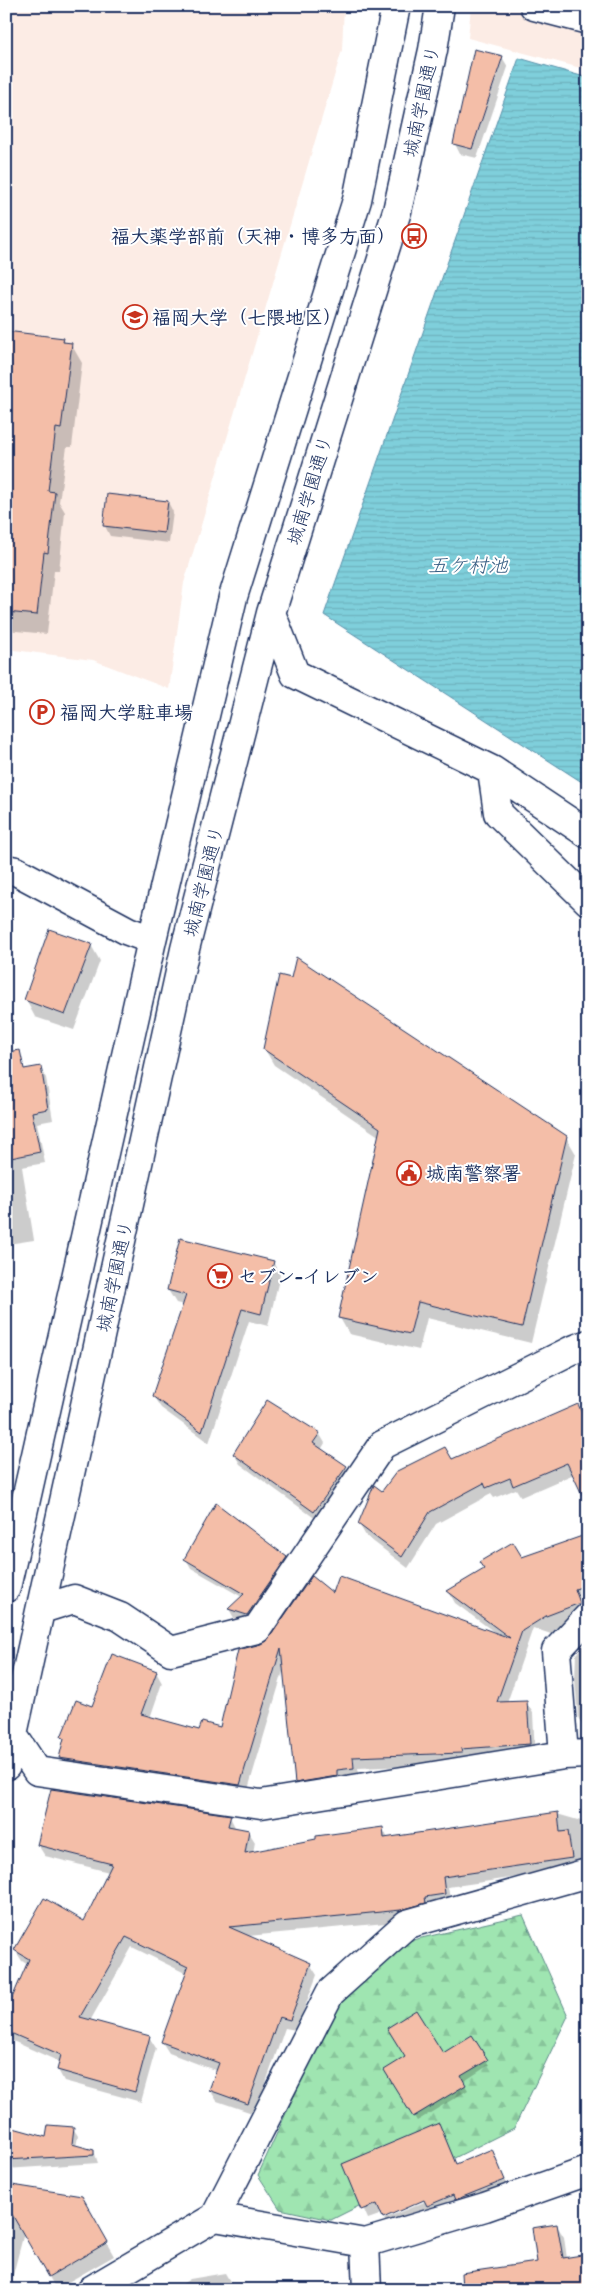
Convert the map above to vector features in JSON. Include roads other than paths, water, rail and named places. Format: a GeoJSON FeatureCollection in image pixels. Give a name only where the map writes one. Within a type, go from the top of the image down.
{"type":"FeatureCollection","features":[{"type":"Feature","properties":{"kind":"street","name":"城南学園通り"},"geometry":{"type":"LineString","coordinates":[[6,1588],[152,940],[233,597],[357,200],[396,6]]}},
{"type":"Feature","properties":{"kind":"street","name":"城南学園通り"},"geometry":{"type":"LineString","coordinates":[[6,1766],[42,1609],[185,949],[271,613],[397,211],[433,50],[440,6]]}},
{"type":"Feature","properties":{"kind":"street"},"geometry":{"type":"LineString","coordinates":[[534,6],[588,20]]}},
{"type":"Feature","properties":{"kind":"street"},"geometry":{"type":"LineString","coordinates":[[271,613],[295,674],[492,770],[588,834]]}},
{"type":"Feature","properties":{"kind":"street"},"geometry":{"type":"LineString","coordinates":[[492,770],[498,813],[588,901]]}},
{"type":"Feature","properties":{"kind":"street"},"geometry":{"type":"LineString","coordinates":[[6,868],[16,871],[128,931],[152,940]]}},
{"type":"Feature","properties":{"kind":"street"},"geometry":{"type":"LineString","coordinates":[[42,1609],[74,1599],[120,1617],[171,1651],[257,1629],[382,1445],[570,1350],[588,1344]]}},
{"type":"Feature","properties":{"kind":"street"},"geometry":{"type":"LineString","coordinates":[[13,1736],[37,1771],[261,1804],[576,1754],[556,1651],[588,1617]]}},
{"type":"Feature","properties":{"kind":"street"},"geometry":{"type":"LineString","coordinates":[[91,2290],[215,2217],[330,1993],[407,1924],[584,1874],[588,1876]]}},
{"type":"Feature","properties":{"kind":"street"},"geometry":{"type":"LineString","coordinates":[[215,2217],[365,2243],[485,2207],[588,2171]]}},
{"type":"Feature","properties":{"kind":"street"},"geometry":{"type":"LineString","coordinates":[[365,2243],[367,2290]]}},
{"type":"Feature","properties":{"kind":"water","name":"五ケ村池"},"geometry":{"type":"Polygon","coordinates":[[[519,58],[588,78],[588,786],[324,615],[519,58]]]}},
{"type":"Feature","properties":{"kind":"place","name":"福大薬学部前（天神・博多方面）"},"geometry":{"type":"Point","coordinates":[414,236]}},
{"type":"Feature","properties":{"kind":"place","name":"福岡大学（七隈地区）"},"geometry":{"type":"Point","coordinates":[135,317]}},
{"type":"Feature","properties":{"kind":"place","name":"福岡大学駐車場"},"geometry":{"type":"Point","coordinates":[42,712]}},
{"type":"Feature","properties":{"kind":"place","name":"城南警察署"},"geometry":{"type":"Point","coordinates":[409,1173]}},
{"type":"Feature","properties":{"kind":"place","name":"セブン-イレブン"},"geometry":{"type":"Point","coordinates":[220,1276]}}]}
